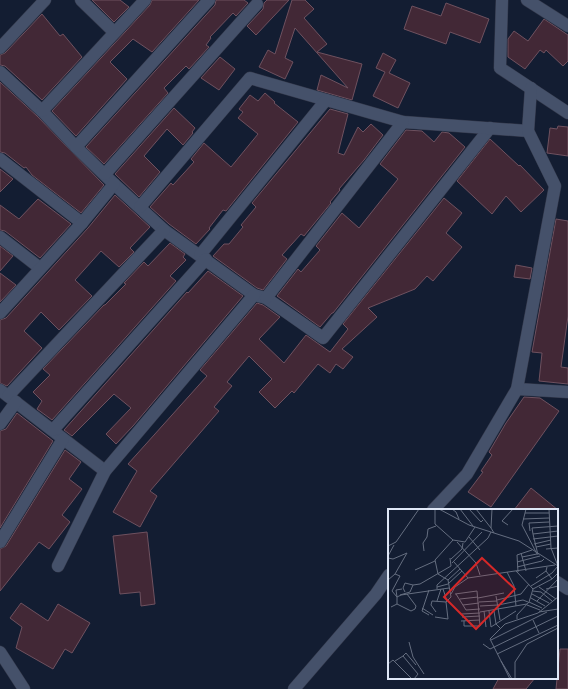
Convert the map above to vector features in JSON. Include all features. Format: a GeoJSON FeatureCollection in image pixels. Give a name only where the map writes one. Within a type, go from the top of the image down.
{"type":"FeatureCollection","features":[{"type":"Feature","properties":{"kind":"street"},"geometry":{"type":"LineString","coordinates":[[0,48],[45,0]]}},
{"type":"Feature","properties":{"kind":"street"},"geometry":{"type":"LineString","coordinates":[[82,0],[114,32]]}},
{"type":"Feature","properties":{"kind":"street"},"geometry":{"type":"LineString","coordinates":[[42,110],[145,0]]}},
{"type":"Feature","properties":{"kind":"street"},"geometry":{"type":"LineString","coordinates":[[76,147],[209,0]]}},
{"type":"Feature","properties":{"kind":"street"},"geometry":{"type":"LineString","coordinates":[[502,0],[500,68],[568,113]]}},
{"type":"Feature","properties":{"kind":"street"},"geometry":{"type":"LineString","coordinates":[[527,0],[568,26]]}},
{"type":"Feature","properties":{"kind":"street"},"geometry":{"type":"LineString","coordinates":[[105,174],[257,4]]}},
{"type":"Feature","properties":{"kind":"street"},"geometry":{"type":"LineString","coordinates":[[0,72],[42,110],[76,147],[164,230],[260,297],[323,338],[490,128]]}},
{"type":"Feature","properties":{"kind":"street"},"geometry":{"type":"LineString","coordinates":[[140,207],[250,78],[403,122],[528,131]]}},
{"type":"Feature","properties":{"kind":"street"},"geometry":{"type":"LineString","coordinates":[[436,509],[467,474],[517,389],[555,186],[528,131],[531,88]]}},
{"type":"Feature","properties":{"kind":"street"},"geometry":{"type":"LineString","coordinates":[[52,430],[203,257],[326,100]]}},
{"type":"Feature","properties":{"kind":"street"},"geometry":{"type":"LineString","coordinates":[[58,566],[105,470],[260,297],[403,122]]}},
{"type":"Feature","properties":{"kind":"street"},"geometry":{"type":"LineString","coordinates":[[0,159],[82,222]]}},
{"type":"Feature","properties":{"kind":"street"},"geometry":{"type":"LineString","coordinates":[[0,312],[82,222],[114,184]]}},
{"type":"Feature","properties":{"kind":"street"},"geometry":{"type":"LineString","coordinates":[[0,424],[8,396],[164,230]]}},
{"type":"Feature","properties":{"kind":"street"},"geometry":{"type":"LineString","coordinates":[[0,237],[40,268]]}},
{"type":"Feature","properties":{"kind":"street"},"geometry":{"type":"LineString","coordinates":[[517,389],[568,392]]}},
{"type":"Feature","properties":{"kind":"street"},"geometry":{"type":"LineString","coordinates":[[8,396],[105,470]]}},
{"type":"Feature","properties":{"kind":"street"},"geometry":{"type":"LineString","coordinates":[[0,542],[63,438]]}},
{"type":"Feature","properties":{"kind":"street"},"geometry":{"type":"LineString","coordinates":[[294,689],[376,594],[388,576]]}},
{"type":"Feature","properties":{"kind":"street"},"geometry":{"type":"LineString","coordinates":[[558,583],[568,589]]}},
{"type":"Feature","properties":{"kind":"street"},"geometry":{"type":"LineString","coordinates":[[0,652],[24,689]]}},
{"type":"Feature","properties":{"kind":"building"},"geometry":{"type":"Polygon","coordinates":[[[92,0],[120,0],[129,7],[114,22],[92,0]]]}},
{"type":"Feature","properties":{"kind":"building"},"geometry":{"type":"Polygon","coordinates":[[[152,0],[199,0],[152,52],[133,39],[110,62],[127,79],[76,136],[52,111],[150,5],[152,0]]]}},
{"type":"Feature","properties":{"kind":"building"},"geometry":{"type":"Polygon","coordinates":[[[216,0],[244,0],[248,3],[236,16],[233,13],[210,37],[211,38],[206,45],[209,47],[189,69],[186,66],[164,88],[168,93],[104,164],[86,147],[215,5],[216,0]]]}},
{"type":"Feature","properties":{"kind":"building"},"geometry":{"type":"Polygon","coordinates":[[[267,0],[289,0],[256,35],[247,26],[263,9],[264,3],[267,0]]]}},
{"type":"Feature","properties":{"kind":"building"},"geometry":{"type":"Polygon","coordinates":[[[292,0],[305,0],[314,9],[304,18],[327,44],[317,52],[362,64],[352,100],[317,90],[321,75],[348,88],[295,28],[285,58],[293,62],[285,79],[259,67],[268,50],[275,54],[292,0]]]}},
{"type":"Feature","properties":{"kind":"building"},"geometry":{"type":"Polygon","coordinates":[[[446,3],[489,19],[480,43],[450,32],[446,44],[404,29],[412,6],[441,16],[446,3]]]}},
{"type":"Feature","properties":{"kind":"building"},"geometry":{"type":"Polygon","coordinates":[[[42,14],[60,36],[63,34],[82,57],[42,100],[5,66],[0,65],[0,55],[5,53],[42,14]]]}},
{"type":"Feature","properties":{"kind":"building"},"geometry":{"type":"Polygon","coordinates":[[[544,19],[568,35],[568,61],[563,66],[546,50],[544,53],[540,50],[525,69],[508,57],[508,39],[514,31],[528,41],[544,19]]]}},
{"type":"Feature","properties":{"kind":"building"},"geometry":{"type":"Polygon","coordinates":[[[383,53],[396,60],[389,73],[410,83],[398,108],[373,96],[385,72],[376,68],[383,53]]]}},
{"type":"Feature","properties":{"kind":"building"},"geometry":{"type":"Polygon","coordinates":[[[220,57],[235,69],[219,90],[201,78],[220,57]]]}},
{"type":"Feature","properties":{"kind":"building"},"geometry":{"type":"Polygon","coordinates":[[[0,82],[37,116],[104,185],[81,213],[32,175],[26,167],[24,168],[5,153],[0,152],[0,82]]]}},
{"type":"Feature","properties":{"kind":"building"},"geometry":{"type":"Polygon","coordinates":[[[265,93],[275,102],[274,103],[298,122],[226,211],[223,210],[209,228],[210,229],[196,244],[169,224],[150,207],[171,183],[173,185],[194,162],[191,159],[204,143],[231,167],[258,134],[238,118],[243,112],[239,109],[250,95],[258,101],[265,93]]]}},
{"type":"Feature","properties":{"kind":"building"},"geometry":{"type":"Polygon","coordinates":[[[174,108],[195,128],[192,132],[193,133],[183,145],[167,129],[144,156],[160,172],[139,197],[115,174],[174,108]]]}},
{"type":"Feature","properties":{"kind":"building"},"geometry":{"type":"Polygon","coordinates":[[[330,109],[348,114],[338,153],[344,155],[358,127],[363,132],[371,124],[383,135],[339,189],[340,190],[330,202],[331,203],[304,236],[301,234],[282,255],[287,259],[263,290],[257,288],[213,256],[224,244],[229,244],[243,227],[241,225],[256,207],[252,203],[330,109]]]}},
{"type":"Feature","properties":{"kind":"building"},"geometry":{"type":"Polygon","coordinates":[[[558,126],[568,127],[568,156],[547,153],[550,128],[557,129],[558,126]]]}},
{"type":"Feature","properties":{"kind":"building"},"geometry":{"type":"Polygon","coordinates":[[[406,130],[422,131],[434,142],[442,132],[449,133],[465,147],[333,313],[320,327],[277,296],[298,269],[301,272],[320,250],[316,246],[342,213],[359,228],[398,179],[380,164],[406,130]]]}},
{"type":"Feature","properties":{"kind":"building"},"geometry":{"type":"Polygon","coordinates":[[[490,139],[519,166],[520,165],[544,190],[521,212],[506,196],[492,214],[457,181],[490,139]]]}},
{"type":"Feature","properties":{"kind":"building"},"geometry":{"type":"Polygon","coordinates":[[[0,169],[13,179],[0,192],[0,169]]]}},
{"type":"Feature","properties":{"kind":"building"},"geometry":{"type":"Polygon","coordinates":[[[115,195],[150,227],[130,248],[134,252],[119,267],[101,251],[75,280],[92,296],[59,330],[41,312],[24,331],[42,348],[7,386],[0,383],[0,320],[6,318],[88,228],[115,195]]]}},
{"type":"Feature","properties":{"kind":"building"},"geometry":{"type":"Polygon","coordinates":[[[444,198],[462,213],[446,233],[462,247],[433,281],[427,276],[415,289],[368,308],[377,317],[342,349],[353,357],[343,369],[336,364],[330,373],[318,364],[294,393],[292,391],[275,408],[259,392],[272,379],[249,356],[227,382],[232,386],[214,407],[219,411],[150,491],[157,496],[140,527],[113,512],[137,471],[128,464],[207,376],[200,370],[257,303],[263,305],[280,317],[259,339],[284,363],[306,335],[330,352],[348,329],[343,324],[444,198]]]}},
{"type":"Feature","properties":{"kind":"building"},"geometry":{"type":"Polygon","coordinates":[[[38,199],[71,224],[40,258],[5,231],[0,230],[0,205],[19,219],[38,199]]]}},
{"type":"Feature","properties":{"kind":"building"},"geometry":{"type":"Polygon","coordinates":[[[556,219],[568,221],[568,316],[561,367],[568,368],[568,384],[539,381],[542,353],[532,352],[556,219]]]}},
{"type":"Feature","properties":{"kind":"building"},"geometry":{"type":"Polygon","coordinates":[[[170,243],[185,254],[183,257],[186,260],[170,276],[176,281],[52,420],[37,409],[42,401],[33,392],[50,375],[43,369],[126,284],[124,283],[144,262],[148,266],[170,243]]]}},
{"type":"Feature","properties":{"kind":"building"},"geometry":{"type":"Polygon","coordinates":[[[0,246],[13,256],[0,271],[0,246]]]}},
{"type":"Feature","properties":{"kind":"building"},"geometry":{"type":"Polygon","coordinates":[[[516,265],[532,268],[530,279],[514,277],[516,265]]]}},
{"type":"Feature","properties":{"kind":"building"},"geometry":{"type":"Polygon","coordinates":[[[208,271],[243,296],[133,426],[116,444],[106,434],[131,408],[114,394],[72,436],[64,430],[187,292],[188,293],[208,271]]]}},
{"type":"Feature","properties":{"kind":"building"},"geometry":{"type":"Polygon","coordinates":[[[0,273],[16,285],[0,302],[0,273]]]}},
{"type":"Feature","properties":{"kind":"building"},"geometry":{"type":"Polygon","coordinates":[[[524,397],[540,398],[559,411],[491,507],[468,492],[483,472],[481,471],[492,455],[489,452],[506,423],[524,397]]]}},
{"type":"Feature","properties":{"kind":"building"},"geometry":{"type":"Polygon","coordinates":[[[17,413],[53,441],[0,528],[0,431],[6,429],[17,413]]]}},
{"type":"Feature","properties":{"kind":"building"},"geometry":{"type":"Polygon","coordinates":[[[65,450],[81,462],[69,479],[82,489],[62,515],[70,522],[49,549],[39,542],[0,591],[0,549],[6,546],[65,450]]]}},
{"type":"Feature","properties":{"kind":"building"},"geometry":{"type":"Polygon","coordinates":[[[531,488],[557,509],[515,509],[531,488]]]}},
{"type":"Feature","properties":{"kind":"building"},"geometry":{"type":"Polygon","coordinates":[[[147,532],[155,604],[141,606],[140,592],[120,594],[113,536],[147,532]]]}},
{"type":"Feature","properties":{"kind":"building"},"geometry":{"type":"Polygon","coordinates":[[[21,603],[48,621],[58,604],[90,623],[72,653],[65,649],[53,669],[16,648],[22,627],[10,618],[21,603]]]}},
{"type":"Feature","properties":{"kind":"building"},"geometry":{"type":"Polygon","coordinates":[[[560,649],[568,649],[568,689],[556,689],[560,649]]]}},
{"type":"Feature","properties":{"kind":"building"},"geometry":{"type":"Polygon","coordinates":[[[498,679],[534,679],[526,689],[493,689],[498,679]]]}}]}
